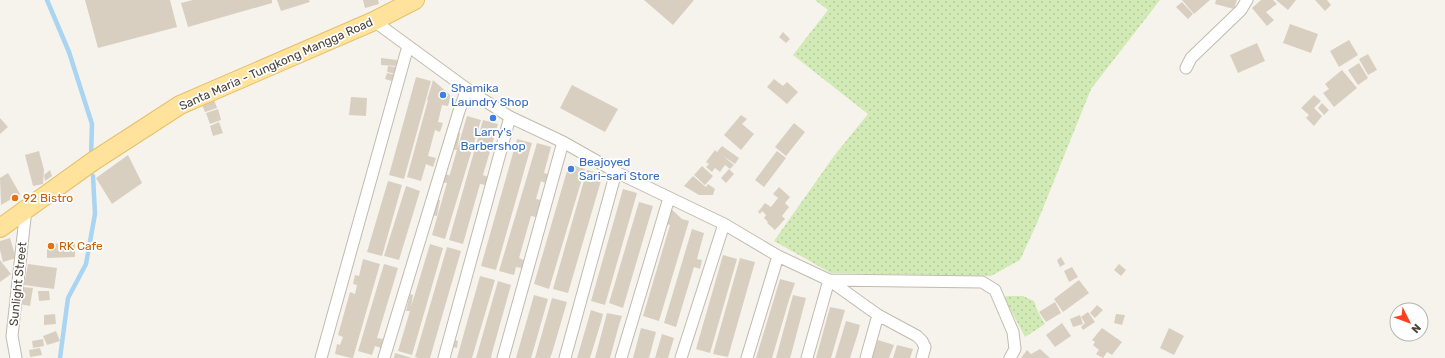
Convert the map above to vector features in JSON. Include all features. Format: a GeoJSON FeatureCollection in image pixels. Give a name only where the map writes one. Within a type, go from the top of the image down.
{"type":"FeatureCollection","features":[{"type":"Feature","properties":{"kind":"main road","name":"Santa Maria - Tungkong Mangga Road"},"geometry":{"type":"LineString","coordinates":[[0,228],[92,162],[180,105],[374,21],[415,0]]}},
{"type":"Feature","properties":{"kind":"street"},"geometry":{"type":"LineString","coordinates":[[1186,68],[1191,58],[1241,10],[1246,0]]}},
{"type":"Feature","properties":{"kind":"street"},"geometry":{"type":"LineString","coordinates":[[374,21],[467,89],[510,117],[563,142],[616,172],[724,224],[778,256],[829,280],[878,315],[917,336],[925,347],[922,358]]}},
{"type":"Feature","properties":{"kind":"street"},"geometry":{"type":"LineString","coordinates":[[321,358],[408,46]]}},
{"type":"Feature","properties":{"kind":"street"},"geometry":{"type":"LineString","coordinates":[[384,358],[467,89]]}},
{"type":"Feature","properties":{"kind":"street"},"geometry":{"type":"LineString","coordinates":[[444,358],[510,117]]}},
{"type":"Feature","properties":{"kind":"street"},"geometry":{"type":"LineString","coordinates":[[503,358],[563,142]]}},
{"type":"Feature","properties":{"kind":"street"},"geometry":{"type":"LineString","coordinates":[[565,358],[616,172]]}},
{"type":"Feature","properties":{"kind":"street"},"geometry":{"type":"LineString","coordinates":[[621,358],[669,198]]}},
{"type":"Feature","properties":{"kind":"street","name":"Sunlight Street"},"geometry":{"type":"LineString","coordinates":[[16,358],[12,336],[26,209]]}},
{"type":"Feature","properties":{"kind":"street"},"geometry":{"type":"LineString","coordinates":[[681,358],[724,224]]}},
{"type":"Feature","properties":{"kind":"street"},"geometry":{"type":"LineString","coordinates":[[747,358],[778,256]]}},
{"type":"Feature","properties":{"kind":"street"},"geometry":{"type":"LineString","coordinates":[[807,358],[829,280]]}},
{"type":"Feature","properties":{"kind":"street"},"geometry":{"type":"LineString","coordinates":[[829,280],[982,282],[995,290],[1014,332],[1015,349],[1010,358]]}},
{"type":"Feature","properties":{"kind":"street"},"geometry":{"type":"LineString","coordinates":[[866,358],[878,315]]}},
{"type":"Feature","properties":{"kind":"green space"},"geometry":{"type":"Polygon","coordinates":[[[815,0],[1160,0],[1091,89],[1037,223],[1020,260],[991,276],[831,273],[774,241],[834,156],[868,114],[793,55],[828,10],[815,0]]]}},
{"type":"Feature","properties":{"kind":"green space"},"geometry":{"type":"Polygon","coordinates":[[[1023,296],[1034,301],[1045,324],[1025,337],[1004,297],[1023,296]]]}},
{"type":"Feature","properties":{"kind":"building"},"geometry":{"type":"Polygon","coordinates":[[[85,0],[170,0],[177,27],[98,48],[85,0]]]}},
{"type":"Feature","properties":{"kind":"building"},"geometry":{"type":"Polygon","coordinates":[[[193,0],[272,0],[272,3],[188,27],[181,3],[193,0]]]}},
{"type":"Feature","properties":{"kind":"building"},"geometry":{"type":"Polygon","coordinates":[[[277,0],[309,0],[310,2],[281,11],[277,0]]]}},
{"type":"Feature","properties":{"kind":"building"},"geometry":{"type":"Polygon","coordinates":[[[363,0],[378,0],[379,4],[365,8],[363,0]]]}},
{"type":"Feature","properties":{"kind":"building"},"geometry":{"type":"Polygon","coordinates":[[[644,0],[694,0],[673,25],[644,0]]]}},
{"type":"Feature","properties":{"kind":"building"},"geometry":{"type":"Polygon","coordinates":[[[1182,0],[1210,0],[1194,14],[1182,0]]]}},
{"type":"Feature","properties":{"kind":"building"},"geometry":{"type":"Polygon","coordinates":[[[1216,0],[1237,0],[1234,9],[1215,4],[1216,0]]]}},
{"type":"Feature","properties":{"kind":"building"},"geometry":{"type":"Polygon","coordinates":[[[1261,0],[1273,0],[1277,4],[1266,12],[1274,20],[1267,26],[1252,8],[1261,0]]]}},
{"type":"Feature","properties":{"kind":"building"},"geometry":{"type":"Polygon","coordinates":[[[1276,0],[1296,0],[1288,10],[1276,0]]]}},
{"type":"Feature","properties":{"kind":"building"},"geometry":{"type":"Polygon","coordinates":[[[1315,0],[1327,0],[1331,5],[1325,11],[1315,0]]]}},
{"type":"Feature","properties":{"kind":"building"},"geometry":{"type":"Polygon","coordinates":[[[1182,2],[1193,14],[1188,19],[1176,7],[1182,2]]]}},
{"type":"Feature","properties":{"kind":"building"},"geometry":{"type":"Polygon","coordinates":[[[1290,24],[1318,34],[1311,53],[1283,43],[1290,24]]]}},
{"type":"Feature","properties":{"kind":"building"},"geometry":{"type":"Polygon","coordinates":[[[783,32],[790,39],[786,43],[779,37],[783,32]]]}},
{"type":"Feature","properties":{"kind":"building"},"geometry":{"type":"Polygon","coordinates":[[[1349,40],[1358,55],[1339,67],[1330,51],[1349,40]]]}},
{"type":"Feature","properties":{"kind":"building"},"geometry":{"type":"Polygon","coordinates":[[[1257,43],[1265,61],[1238,73],[1230,55],[1257,43]]]}},
{"type":"Feature","properties":{"kind":"building"},"geometry":{"type":"Polygon","coordinates":[[[1368,54],[1377,70],[1368,75],[1359,59],[1368,54]]]}},
{"type":"Feature","properties":{"kind":"building"},"geometry":{"type":"Polygon","coordinates":[[[381,58],[397,60],[397,66],[381,65],[381,58]]]}},
{"type":"Feature","properties":{"kind":"building"},"geometry":{"type":"Polygon","coordinates":[[[1359,63],[1368,78],[1358,85],[1348,70],[1359,63]]]}},
{"type":"Feature","properties":{"kind":"building"},"geometry":{"type":"Polygon","coordinates":[[[388,66],[397,67],[396,74],[387,72],[388,66]]]}},
{"type":"Feature","properties":{"kind":"building"},"geometry":{"type":"Polygon","coordinates":[[[1342,70],[1357,88],[1334,107],[1323,93],[1329,89],[1325,84],[1342,70]]]}},
{"type":"Feature","properties":{"kind":"building"},"geometry":{"type":"Polygon","coordinates":[[[387,73],[396,75],[395,82],[385,79],[387,73]]]}},
{"type":"Feature","properties":{"kind":"building"},"geometry":{"type":"Polygon","coordinates":[[[416,77],[431,81],[404,179],[389,175],[416,77]]]}},
{"type":"Feature","properties":{"kind":"building"},"geometry":{"type":"Polygon","coordinates":[[[774,79],[783,86],[787,82],[798,92],[787,104],[767,87],[774,79]]]}},
{"type":"Feature","properties":{"kind":"building"},"geometry":{"type":"Polygon","coordinates":[[[433,80],[450,95],[450,98],[448,106],[442,105],[438,122],[443,123],[440,132],[435,130],[428,156],[436,158],[433,167],[426,164],[421,181],[407,177],[433,80]]]}},
{"type":"Feature","properties":{"kind":"building"},"geometry":{"type":"Polygon","coordinates":[[[572,85],[618,109],[605,132],[560,108],[572,85]]]}},
{"type":"Feature","properties":{"kind":"building"},"geometry":{"type":"Polygon","coordinates":[[[1314,95],[1321,101],[1314,108],[1322,116],[1314,126],[1306,118],[1309,115],[1301,108],[1314,95]]]}},
{"type":"Feature","properties":{"kind":"building"},"geometry":{"type":"Polygon","coordinates":[[[213,97],[217,108],[205,112],[201,102],[213,97]]]}},
{"type":"Feature","properties":{"kind":"building"},"geometry":{"type":"Polygon","coordinates":[[[351,97],[367,98],[366,116],[349,115],[351,97]]]}},
{"type":"Feature","properties":{"kind":"building"},"geometry":{"type":"Polygon","coordinates":[[[1322,103],[1329,110],[1324,115],[1318,108],[1322,103]]]}},
{"type":"Feature","properties":{"kind":"building"},"geometry":{"type":"Polygon","coordinates":[[[218,109],[221,120],[210,124],[206,113],[218,109]]]}},
{"type":"Feature","properties":{"kind":"building"},"geometry":{"type":"Polygon","coordinates":[[[741,115],[747,119],[742,124],[754,134],[741,150],[724,135],[741,115]]]}},
{"type":"Feature","properties":{"kind":"building"},"geometry":{"type":"Polygon","coordinates":[[[467,116],[481,120],[445,239],[432,235],[447,183],[441,182],[444,174],[449,175],[449,177],[467,116]]]}},
{"type":"Feature","properties":{"kind":"building"},"geometry":{"type":"Polygon","coordinates":[[[0,118],[8,127],[0,134],[0,118]]]}},
{"type":"Feature","properties":{"kind":"building"},"geometry":{"type":"Polygon","coordinates":[[[483,120],[498,124],[483,175],[488,177],[485,185],[480,184],[463,244],[449,240],[483,120]]]}},
{"type":"Feature","properties":{"kind":"building"},"geometry":{"type":"Polygon","coordinates":[[[219,122],[223,133],[213,136],[210,126],[219,122]]]}},
{"type":"Feature","properties":{"kind":"building"},"geometry":{"type":"Polygon","coordinates":[[[794,123],[805,132],[786,156],[775,147],[794,123]]]}},
{"type":"Feature","properties":{"kind":"building"},"geometry":{"type":"Polygon","coordinates":[[[455,132],[460,133],[457,150],[452,149],[455,132]]]}},
{"type":"Feature","properties":{"kind":"building"},"geometry":{"type":"Polygon","coordinates":[[[517,139],[532,143],[496,270],[481,266],[517,139]]]}},
{"type":"Feature","properties":{"kind":"building"},"geometry":{"type":"Polygon","coordinates":[[[537,143],[551,147],[544,173],[548,174],[545,183],[541,181],[536,199],[541,200],[536,217],[531,216],[519,258],[524,260],[522,268],[516,267],[514,275],[499,271],[537,143]]]}},
{"type":"Feature","properties":{"kind":"building"},"geometry":{"type":"Polygon","coordinates":[[[722,146],[739,158],[735,164],[723,156],[734,165],[730,169],[725,165],[720,172],[715,168],[712,172],[706,167],[709,164],[706,162],[715,150],[717,152],[722,146]]]}},
{"type":"Feature","properties":{"kind":"building"},"geometry":{"type":"Polygon","coordinates":[[[39,151],[44,170],[43,184],[33,186],[25,155],[39,151]]]}},
{"type":"Feature","properties":{"kind":"building"},"geometry":{"type":"Polygon","coordinates":[[[777,151],[786,158],[764,187],[755,180],[777,151]]]}},
{"type":"Feature","properties":{"kind":"building"},"geometry":{"type":"Polygon","coordinates":[[[128,155],[142,183],[112,204],[96,178],[128,155]]]}},
{"type":"Feature","properties":{"kind":"building"},"geometry":{"type":"Polygon","coordinates":[[[569,164],[585,169],[549,289],[534,284],[569,164]]]}},
{"type":"Feature","properties":{"kind":"building"},"geometry":{"type":"Polygon","coordinates":[[[702,166],[713,176],[705,185],[694,175],[702,166]]]}},
{"type":"Feature","properties":{"kind":"building"},"geometry":{"type":"Polygon","coordinates":[[[729,169],[734,174],[726,183],[721,178],[729,169]]]}},
{"type":"Feature","properties":{"kind":"building"},"geometry":{"type":"Polygon","coordinates":[[[50,170],[52,176],[45,181],[44,175],[50,170]]]}},
{"type":"Feature","properties":{"kind":"building"},"geometry":{"type":"Polygon","coordinates":[[[587,170],[603,174],[568,293],[553,289],[587,170]]]}},
{"type":"Feature","properties":{"kind":"building"},"geometry":{"type":"Polygon","coordinates":[[[8,173],[20,194],[1,205],[0,178],[8,173]]]}},
{"type":"Feature","properties":{"kind":"building"},"geometry":{"type":"Polygon","coordinates":[[[693,176],[706,187],[708,184],[715,189],[713,195],[699,195],[684,186],[693,176]]]}},
{"type":"Feature","properties":{"kind":"building"},"geometry":{"type":"Polygon","coordinates":[[[388,181],[402,185],[382,256],[367,252],[388,181]]]}},
{"type":"Feature","properties":{"kind":"building"},"geometry":{"type":"Polygon","coordinates":[[[406,186],[420,191],[399,260],[384,256],[406,186]]]}},
{"type":"Feature","properties":{"kind":"building"},"geometry":{"type":"Polygon","coordinates":[[[779,187],[790,197],[785,203],[789,207],[782,216],[785,219],[775,230],[764,218],[766,215],[762,211],[760,214],[758,212],[765,203],[771,207],[778,198],[773,194],[779,187]]]}},
{"type":"Feature","properties":{"kind":"building"},"geometry":{"type":"Polygon","coordinates":[[[623,189],[637,193],[605,305],[591,301],[623,189]]]}},
{"type":"Feature","properties":{"kind":"building"},"geometry":{"type":"Polygon","coordinates":[[[436,199],[440,200],[437,216],[432,215],[436,199]]]}},
{"type":"Feature","properties":{"kind":"building"},"geometry":{"type":"Polygon","coordinates":[[[639,202],[653,206],[623,308],[609,303],[639,202]]]}},
{"type":"Feature","properties":{"kind":"building"},"geometry":{"type":"Polygon","coordinates":[[[668,206],[682,219],[689,221],[659,321],[643,316],[670,225],[663,223],[668,206]]]}},
{"type":"Feature","properties":{"kind":"building"},"geometry":{"type":"Polygon","coordinates":[[[692,229],[704,233],[697,259],[702,260],[700,269],[694,267],[676,327],[664,323],[692,229]]]}},
{"type":"Feature","properties":{"kind":"building"},"geometry":{"type":"Polygon","coordinates":[[[10,238],[16,258],[3,262],[0,250],[0,241],[10,238]]]}},
{"type":"Feature","properties":{"kind":"building"},"geometry":{"type":"Polygon","coordinates":[[[75,243],[75,257],[47,258],[47,244],[75,243]]]}},
{"type":"Feature","properties":{"kind":"building"},"geometry":{"type":"Polygon","coordinates":[[[430,244],[443,248],[412,355],[398,351],[410,311],[406,311],[410,294],[413,295],[411,307],[430,244]]]}},
{"type":"Feature","properties":{"kind":"building"},"geometry":{"type":"Polygon","coordinates":[[[447,247],[461,251],[430,358],[418,358],[415,357],[447,247]]]}},
{"type":"Feature","properties":{"kind":"building"},"geometry":{"type":"Polygon","coordinates":[[[723,255],[737,259],[710,353],[696,349],[723,255]]]}},
{"type":"Feature","properties":{"kind":"building"},"geometry":{"type":"Polygon","coordinates":[[[1061,257],[1065,264],[1060,267],[1057,260],[1061,257]]]}},
{"type":"Feature","properties":{"kind":"building"},"geometry":{"type":"Polygon","coordinates":[[[740,258],[755,262],[728,357],[713,354],[740,258]]]}},
{"type":"Feature","properties":{"kind":"building"},"geometry":{"type":"Polygon","coordinates":[[[363,259],[380,264],[353,358],[351,358],[335,354],[337,344],[340,345],[343,337],[338,335],[350,292],[355,294],[357,285],[353,284],[355,275],[359,276],[363,259]]]}},
{"type":"Feature","properties":{"kind":"building"},"geometry":{"type":"Polygon","coordinates":[[[0,260],[11,274],[0,282],[0,260]]]}},
{"type":"Feature","properties":{"kind":"building"},"geometry":{"type":"Polygon","coordinates":[[[28,264],[57,268],[54,289],[24,285],[28,264]]]}},
{"type":"Feature","properties":{"kind":"building"},"geometry":{"type":"Polygon","coordinates":[[[384,264],[398,268],[377,338],[383,339],[381,348],[375,346],[372,355],[358,351],[384,264]]]}},
{"type":"Feature","properties":{"kind":"building"},"geometry":{"type":"Polygon","coordinates":[[[1119,264],[1126,270],[1121,276],[1114,270],[1119,264]]]}},
{"type":"Feature","properties":{"kind":"building"},"geometry":{"type":"Polygon","coordinates":[[[1072,267],[1078,277],[1069,282],[1064,271],[1072,267]]]}},
{"type":"Feature","properties":{"kind":"building"},"geometry":{"type":"Polygon","coordinates":[[[480,276],[495,280],[472,358],[457,358],[480,276]]]}},
{"type":"Feature","properties":{"kind":"building"},"geometry":{"type":"Polygon","coordinates":[[[780,279],[795,283],[772,358],[756,358],[780,279]]]}},
{"type":"Feature","properties":{"kind":"building"},"geometry":{"type":"Polygon","coordinates":[[[1079,280],[1089,293],[1063,312],[1054,299],[1079,280]]]}},
{"type":"Feature","properties":{"kind":"building"},"geometry":{"type":"Polygon","coordinates":[[[498,281],[511,285],[491,358],[476,358],[498,281]]]}},
{"type":"Feature","properties":{"kind":"building"},"geometry":{"type":"Polygon","coordinates":[[[23,287],[33,288],[30,306],[19,304],[23,287]]]}},
{"type":"Feature","properties":{"kind":"building"},"geometry":{"type":"Polygon","coordinates":[[[38,291],[49,291],[50,300],[39,301],[38,291]]]}},
{"type":"Feature","properties":{"kind":"building"},"geometry":{"type":"Polygon","coordinates":[[[534,295],[548,299],[531,358],[516,358],[534,295]]]}},
{"type":"Feature","properties":{"kind":"building"},"geometry":{"type":"Polygon","coordinates":[[[793,295],[806,298],[791,355],[790,358],[776,358],[793,295]]]}},
{"type":"Feature","properties":{"kind":"building"},"geometry":{"type":"Polygon","coordinates":[[[552,298],[567,302],[550,358],[535,358],[552,298]]]}},
{"type":"Feature","properties":{"kind":"building"},"geometry":{"type":"Polygon","coordinates":[[[1055,302],[1061,313],[1046,322],[1039,312],[1055,302]]]}},
{"type":"Feature","properties":{"kind":"building"},"geometry":{"type":"Polygon","coordinates":[[[1097,305],[1103,310],[1095,318],[1090,313],[1097,305]]]}},
{"type":"Feature","properties":{"kind":"building"},"geometry":{"type":"Polygon","coordinates":[[[830,307],[845,310],[831,358],[816,358],[830,307]]]}},
{"type":"Feature","properties":{"kind":"building"},"geometry":{"type":"Polygon","coordinates":[[[591,310],[603,314],[601,322],[590,358],[577,358],[591,310]]]}},
{"type":"Feature","properties":{"kind":"building"},"geometry":{"type":"Polygon","coordinates":[[[1088,312],[1095,322],[1083,330],[1081,327],[1085,323],[1081,317],[1088,312]]]}},
{"type":"Feature","properties":{"kind":"building"},"geometry":{"type":"Polygon","coordinates":[[[607,313],[622,316],[610,358],[595,358],[607,313]]]}},
{"type":"Feature","properties":{"kind":"building"},"geometry":{"type":"Polygon","coordinates":[[[55,314],[56,324],[44,325],[44,315],[55,314]]]}},
{"type":"Feature","properties":{"kind":"building"},"geometry":{"type":"Polygon","coordinates":[[[1116,314],[1125,315],[1122,325],[1114,323],[1116,314]]]}},
{"type":"Feature","properties":{"kind":"building"},"geometry":{"type":"Polygon","coordinates":[[[1080,315],[1083,324],[1073,327],[1070,319],[1080,315]]]}},
{"type":"Feature","properties":{"kind":"building"},"geometry":{"type":"Polygon","coordinates":[[[846,321],[860,325],[858,333],[850,358],[835,358],[846,321]]]}},
{"type":"Feature","properties":{"kind":"building"},"geometry":{"type":"Polygon","coordinates":[[[1062,323],[1071,336],[1055,347],[1046,335],[1062,323]]]}},
{"type":"Feature","properties":{"kind":"building"},"geometry":{"type":"Polygon","coordinates":[[[641,328],[656,332],[649,358],[633,358],[641,328]]]}},
{"type":"Feature","properties":{"kind":"building"},"geometry":{"type":"Polygon","coordinates":[[[1102,328],[1122,342],[1112,355],[1107,352],[1103,358],[1096,354],[1099,350],[1093,345],[1095,342],[1092,340],[1102,328]]]}},
{"type":"Feature","properties":{"kind":"building"},"geometry":{"type":"Polygon","coordinates":[[[1169,328],[1184,336],[1174,355],[1160,348],[1169,328]]]}},
{"type":"Feature","properties":{"kind":"building"},"geometry":{"type":"Polygon","coordinates":[[[56,331],[60,341],[47,345],[43,336],[56,331]]]}},
{"type":"Feature","properties":{"kind":"building"},"geometry":{"type":"Polygon","coordinates":[[[662,334],[674,338],[668,358],[655,358],[662,334]]]}},
{"type":"Feature","properties":{"kind":"building"},"geometry":{"type":"Polygon","coordinates":[[[43,339],[44,346],[33,348],[32,341],[43,339]]]}},
{"type":"Feature","properties":{"kind":"building"},"geometry":{"type":"Polygon","coordinates":[[[454,340],[458,341],[457,348],[453,347],[454,340]]]}},
{"type":"Feature","properties":{"kind":"building"},"geometry":{"type":"Polygon","coordinates":[[[878,340],[894,345],[889,358],[872,358],[878,340]]]}},
{"type":"Feature","properties":{"kind":"building"},"geometry":{"type":"Polygon","coordinates":[[[897,345],[913,349],[910,358],[893,358],[897,345]]]}},
{"type":"Feature","properties":{"kind":"building"},"geometry":{"type":"Polygon","coordinates":[[[40,348],[42,355],[30,357],[29,350],[40,348]]]}},
{"type":"Feature","properties":{"kind":"building"},"geometry":{"type":"Polygon","coordinates":[[[1040,349],[1050,358],[1021,358],[1027,350],[1031,354],[1040,349]]]}},
{"type":"Feature","properties":{"kind":"building"},"geometry":{"type":"Polygon","coordinates":[[[395,353],[412,358],[394,358],[395,353]]]}},
{"type":"Feature","properties":{"kind":"waterway"},"geometry":{"type":"LineString","coordinates":[[47,0],[69,52],[92,124],[91,157]]}},
{"type":"Feature","properties":{"kind":"waterway"},"geometry":{"type":"LineString","coordinates":[[60,358],[68,298],[86,264],[95,214],[93,176]]}},
{"type":"Feature","properties":{"kind":"place","name":"Shamika Laundry Shop"},"geometry":{"type":"Point","coordinates":[443,95]}},
{"type":"Feature","properties":{"kind":"place","name":"Larry's Barbershop"},"geometry":{"type":"Point","coordinates":[493,118]}},
{"type":"Feature","properties":{"kind":"place","name":"Beajoyed Sari-sari Store"},"geometry":{"type":"Point","coordinates":[571,169]}},
{"type":"Feature","properties":{"kind":"place","name":"92 Bistro"},"geometry":{"type":"Point","coordinates":[15,198]}},
{"type":"Feature","properties":{"kind":"place","name":"RK Cafe"},"geometry":{"type":"Point","coordinates":[51,246]}}]}
